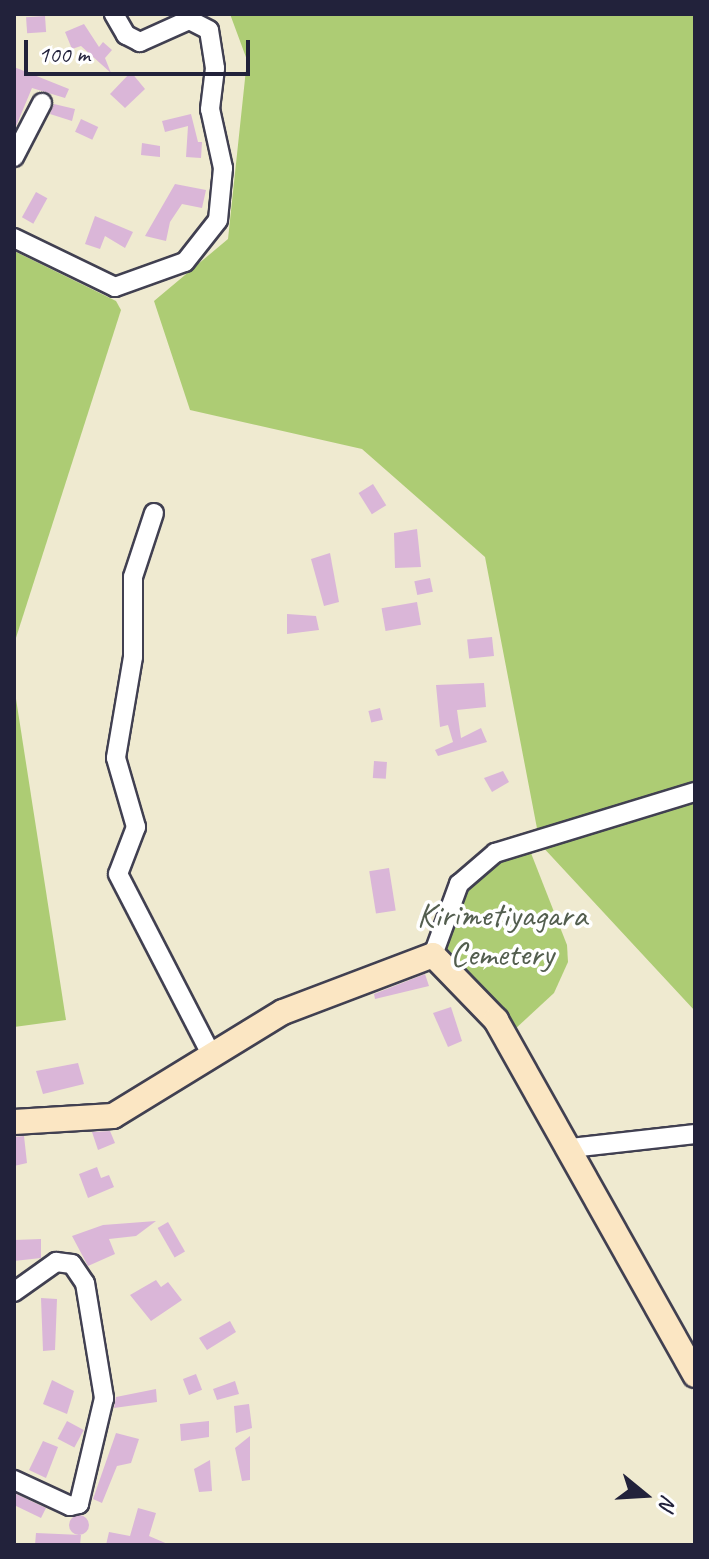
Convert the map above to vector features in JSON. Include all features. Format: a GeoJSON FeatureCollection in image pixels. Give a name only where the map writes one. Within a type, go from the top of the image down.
{"type":"FeatureCollection","features":[{"type":"Feature","properties":{"kind":"street"},"geometry":{"type":"LineString","coordinates":[[14,238],[115,287],[185,262],[218,220],[223,168],[210,109],[215,68],[209,30],[189,20],[140,42],[126,35],[114,14]]}},
{"type":"Feature","properties":{"kind":"street"},"geometry":{"type":"LineString","coordinates":[[14,157],[42,103]]}},
{"type":"Feature","properties":{"kind":"street"},"geometry":{"type":"LineString","coordinates":[[154,513],[133,577],[133,657],[116,758],[136,827],[118,874],[210,1052]]}},
{"type":"Feature","properties":{"kind":"street"},"geometry":{"type":"LineString","coordinates":[[14,1122],[113,1116],[210,1052],[283,1012],[433,955],[459,884],[495,853],[695,792]]}},
{"type":"Feature","properties":{"kind":"street"},"geometry":{"type":"LineString","coordinates":[[433,955],[496,1020],[571,1148],[695,1375]]}},
{"type":"Feature","properties":{"kind":"street"},"geometry":{"type":"LineString","coordinates":[[571,1148],[695,1134]]}},
{"type":"Feature","properties":{"kind":"street"},"geometry":{"type":"LineString","coordinates":[[14,1292],[56,1262],[72,1264],[85,1283],[104,1398],[79,1504],[70,1506],[14,1480]]}},
{"type":"Feature","properties":{"kind":"green space"},"geometry":{"type":"Polygon","coordinates":[[[230,14],[695,14],[695,1011],[540,844],[485,557],[362,449],[190,410],[154,301],[228,239],[247,60],[230,14]]]}},
{"type":"Feature","properties":{"kind":"green space"},"geometry":{"type":"Polygon","coordinates":[[[14,251],[116,301],[121,310],[14,644],[14,251]]]}},
{"type":"Feature","properties":{"kind":"green space"},"geometry":{"type":"Polygon","coordinates":[[[14,686],[66,1020],[14,1027],[14,686]]]}},
{"type":"Feature","properties":{"kind":"green space","name":"Kirimetiyagara Cemetery"},"geometry":{"type":"Polygon","coordinates":[[[529,848],[567,945],[568,962],[554,993],[514,1030],[443,956],[454,905],[471,879],[529,848]]]}},
{"type":"Feature","properties":{"kind":"building"},"geometry":{"type":"Polygon","coordinates":[[[45,16],[46,32],[27,33],[26,17],[45,16]]]}},
{"type":"Feature","properties":{"kind":"building"},"geometry":{"type":"Polygon","coordinates":[[[84,24],[99,47],[103,42],[112,50],[105,58],[111,73],[81,46],[72,49],[65,32],[84,24]]]}},
{"type":"Feature","properties":{"kind":"building"},"geometry":{"type":"Polygon","coordinates":[[[14,67],[69,89],[65,98],[32,88],[14,131],[14,67]]]}},
{"type":"Feature","properties":{"kind":"building"},"geometry":{"type":"Polygon","coordinates":[[[131,72],[145,89],[125,108],[110,94],[131,72]]]}},
{"type":"Feature","properties":{"kind":"building"},"geometry":{"type":"Polygon","coordinates":[[[54,104],[75,109],[72,121],[50,114],[54,104]]]}},
{"type":"Feature","properties":{"kind":"building"},"geometry":{"type":"Polygon","coordinates":[[[191,114],[198,142],[202,142],[201,158],[186,157],[188,126],[165,132],[162,121],[191,114]]]}},
{"type":"Feature","properties":{"kind":"building"},"geometry":{"type":"Polygon","coordinates":[[[81,119],[98,127],[92,140],[75,132],[81,119]]]}},
{"type":"Feature","properties":{"kind":"building"},"geometry":{"type":"Polygon","coordinates":[[[142,143],[160,146],[160,157],[141,155],[142,143]]]}},
{"type":"Feature","properties":{"kind":"building"},"geometry":{"type":"Polygon","coordinates":[[[175,184],[206,190],[202,208],[182,204],[170,222],[166,241],[145,236],[175,184]]]}},
{"type":"Feature","properties":{"kind":"building"},"geometry":{"type":"Polygon","coordinates":[[[36,192],[47,198],[33,224],[22,217],[36,192]]]}},
{"type":"Feature","properties":{"kind":"building"},"geometry":{"type":"Polygon","coordinates":[[[95,216],[133,232],[125,248],[105,236],[100,249],[85,244],[95,216]]]}},
{"type":"Feature","properties":{"kind":"building"},"geometry":{"type":"Polygon","coordinates":[[[373,484],[386,505],[372,514],[359,493],[373,484]]]}},
{"type":"Feature","properties":{"kind":"building"},"geometry":{"type":"Polygon","coordinates":[[[417,529],[421,567],[395,568],[394,533],[417,529]]]}},
{"type":"Feature","properties":{"kind":"building"},"geometry":{"type":"Polygon","coordinates":[[[330,553],[339,602],[324,606],[311,559],[330,553]]]}},
{"type":"Feature","properties":{"kind":"building"},"geometry":{"type":"Polygon","coordinates":[[[430,578],[433,592],[417,595],[414,581],[430,578]]]}},
{"type":"Feature","properties":{"kind":"building"},"geometry":{"type":"Polygon","coordinates":[[[417,602],[421,625],[386,631],[382,608],[417,602]]]}},
{"type":"Feature","properties":{"kind":"building"},"geometry":{"type":"Polygon","coordinates":[[[287,614],[316,616],[319,630],[287,634],[287,614]]]}},
{"type":"Feature","properties":{"kind":"building"},"geometry":{"type":"Polygon","coordinates":[[[492,637],[494,656],[469,659],[467,640],[492,637]]]}},
{"type":"Feature","properties":{"kind":"building"},"geometry":{"type":"Polygon","coordinates":[[[484,683],[486,707],[457,710],[461,738],[481,728],[487,742],[438,756],[435,750],[453,742],[448,725],[440,727],[436,685],[484,683]]]}},
{"type":"Feature","properties":{"kind":"building"},"geometry":{"type":"Polygon","coordinates":[[[380,708],[383,720],[371,723],[368,711],[380,708]]]}},
{"type":"Feature","properties":{"kind":"building"},"geometry":{"type":"Polygon","coordinates":[[[374,761],[387,762],[386,779],[373,778],[374,761]]]}},
{"type":"Feature","properties":{"kind":"building"},"geometry":{"type":"Polygon","coordinates":[[[503,771],[509,782],[492,792],[484,778],[503,771]]]}},
{"type":"Feature","properties":{"kind":"building"},"geometry":{"type":"Polygon","coordinates":[[[389,868],[396,910],[376,914],[369,871],[389,868]]]}},
{"type":"Feature","properties":{"kind":"building"},"geometry":{"type":"Polygon","coordinates":[[[425,974],[429,986],[375,999],[374,994],[425,974]]]}},
{"type":"Feature","properties":{"kind":"building"},"geometry":{"type":"Polygon","coordinates":[[[451,1007],[462,1041],[448,1047],[433,1013],[451,1007]]]}},
{"type":"Feature","properties":{"kind":"building"},"geometry":{"type":"Polygon","coordinates":[[[78,1063],[84,1084],[43,1094],[36,1071],[78,1063]]]}},
{"type":"Feature","properties":{"kind":"building"},"geometry":{"type":"Polygon","coordinates":[[[110,1131],[115,1143],[98,1150],[92,1132],[110,1131]]]}},
{"type":"Feature","properties":{"kind":"building"},"geometry":{"type":"Polygon","coordinates":[[[24,1136],[27,1163],[14,1166],[14,1137],[24,1136]]]}},
{"type":"Feature","properties":{"kind":"building"},"geometry":{"type":"Polygon","coordinates":[[[97,1167],[101,1178],[109,1175],[114,1187],[88,1198],[79,1174],[97,1167]]]}},
{"type":"Feature","properties":{"kind":"building"},"geometry":{"type":"Polygon","coordinates":[[[156,1221],[136,1236],[109,1239],[115,1254],[88,1266],[72,1236],[103,1225],[156,1221]]]}},
{"type":"Feature","properties":{"kind":"building"},"geometry":{"type":"Polygon","coordinates":[[[168,1222],[185,1251],[175,1257],[158,1228],[168,1222]]]}},
{"type":"Feature","properties":{"kind":"building"},"geometry":{"type":"Polygon","coordinates":[[[41,1239],[41,1258],[14,1261],[14,1240],[41,1239]]]}},
{"type":"Feature","properties":{"kind":"building"},"geometry":{"type":"Polygon","coordinates":[[[156,1280],[161,1287],[168,1282],[182,1300],[151,1321],[130,1295],[156,1280]]]}},
{"type":"Feature","properties":{"kind":"building"},"geometry":{"type":"Polygon","coordinates":[[[41,1298],[57,1299],[55,1350],[43,1351],[41,1298]]]}},
{"type":"Feature","properties":{"kind":"building"},"geometry":{"type":"Polygon","coordinates":[[[230,1321],[236,1332],[207,1350],[199,1338],[230,1321]]]}},
{"type":"Feature","properties":{"kind":"building"},"geometry":{"type":"Polygon","coordinates":[[[196,1374],[202,1390],[189,1395],[183,1379],[196,1374]]]}},
{"type":"Feature","properties":{"kind":"building"},"geometry":{"type":"Polygon","coordinates":[[[52,1380],[74,1391],[67,1414],[43,1404],[52,1380]]]}},
{"type":"Feature","properties":{"kind":"building"},"geometry":{"type":"Polygon","coordinates":[[[235,1381],[239,1394],[217,1400],[213,1389],[235,1381]]]}},
{"type":"Feature","properties":{"kind":"building"},"geometry":{"type":"Polygon","coordinates":[[[156,1389],[157,1402],[114,1408],[116,1397],[156,1389]]]}},
{"type":"Feature","properties":{"kind":"building"},"geometry":{"type":"Polygon","coordinates":[[[249,1404],[252,1428],[236,1433],[234,1406],[249,1404]]]}},
{"type":"Feature","properties":{"kind":"building"},"geometry":{"type":"Polygon","coordinates":[[[67,1421],[84,1430],[74,1448],[58,1439],[67,1421]]]}},
{"type":"Feature","properties":{"kind":"building"},"geometry":{"type":"Polygon","coordinates":[[[209,1421],[209,1437],[181,1441],[180,1424],[209,1421]]]}},
{"type":"Feature","properties":{"kind":"building"},"geometry":{"type":"Polygon","coordinates":[[[116,1433],[139,1439],[131,1463],[117,1466],[102,1503],[93,1499],[116,1433]]]}},
{"type":"Feature","properties":{"kind":"building"},"geometry":{"type":"Polygon","coordinates":[[[250,1436],[250,1480],[242,1481],[235,1448],[250,1436]]]}},
{"type":"Feature","properties":{"kind":"building"},"geometry":{"type":"Polygon","coordinates":[[[43,1441],[58,1447],[46,1478],[29,1470],[43,1441]]]}},
{"type":"Feature","properties":{"kind":"building"},"geometry":{"type":"Polygon","coordinates":[[[210,1460],[212,1491],[199,1492],[194,1469],[210,1460]]]}},
{"type":"Feature","properties":{"kind":"building"},"geometry":{"type":"Polygon","coordinates":[[[14,1493],[46,1508],[41,1518],[14,1505],[14,1493]]]}},
{"type":"Feature","properties":{"kind":"building"},"geometry":{"type":"Polygon","coordinates":[[[138,1508],[156,1513],[149,1536],[170,1545],[106,1545],[109,1532],[130,1536],[138,1508]]]}},
{"type":"Feature","properties":{"kind":"building"},"geometry":{"type":"Polygon","coordinates":[[[79,1515],[86,1518],[89,1525],[86,1532],[79,1535],[72,1532],[69,1525],[72,1518],[79,1515]]]}},
{"type":"Feature","properties":{"kind":"building"},"geometry":{"type":"Polygon","coordinates":[[[36,1533],[81,1535],[80,1545],[35,1545],[36,1533]]]}}]}
